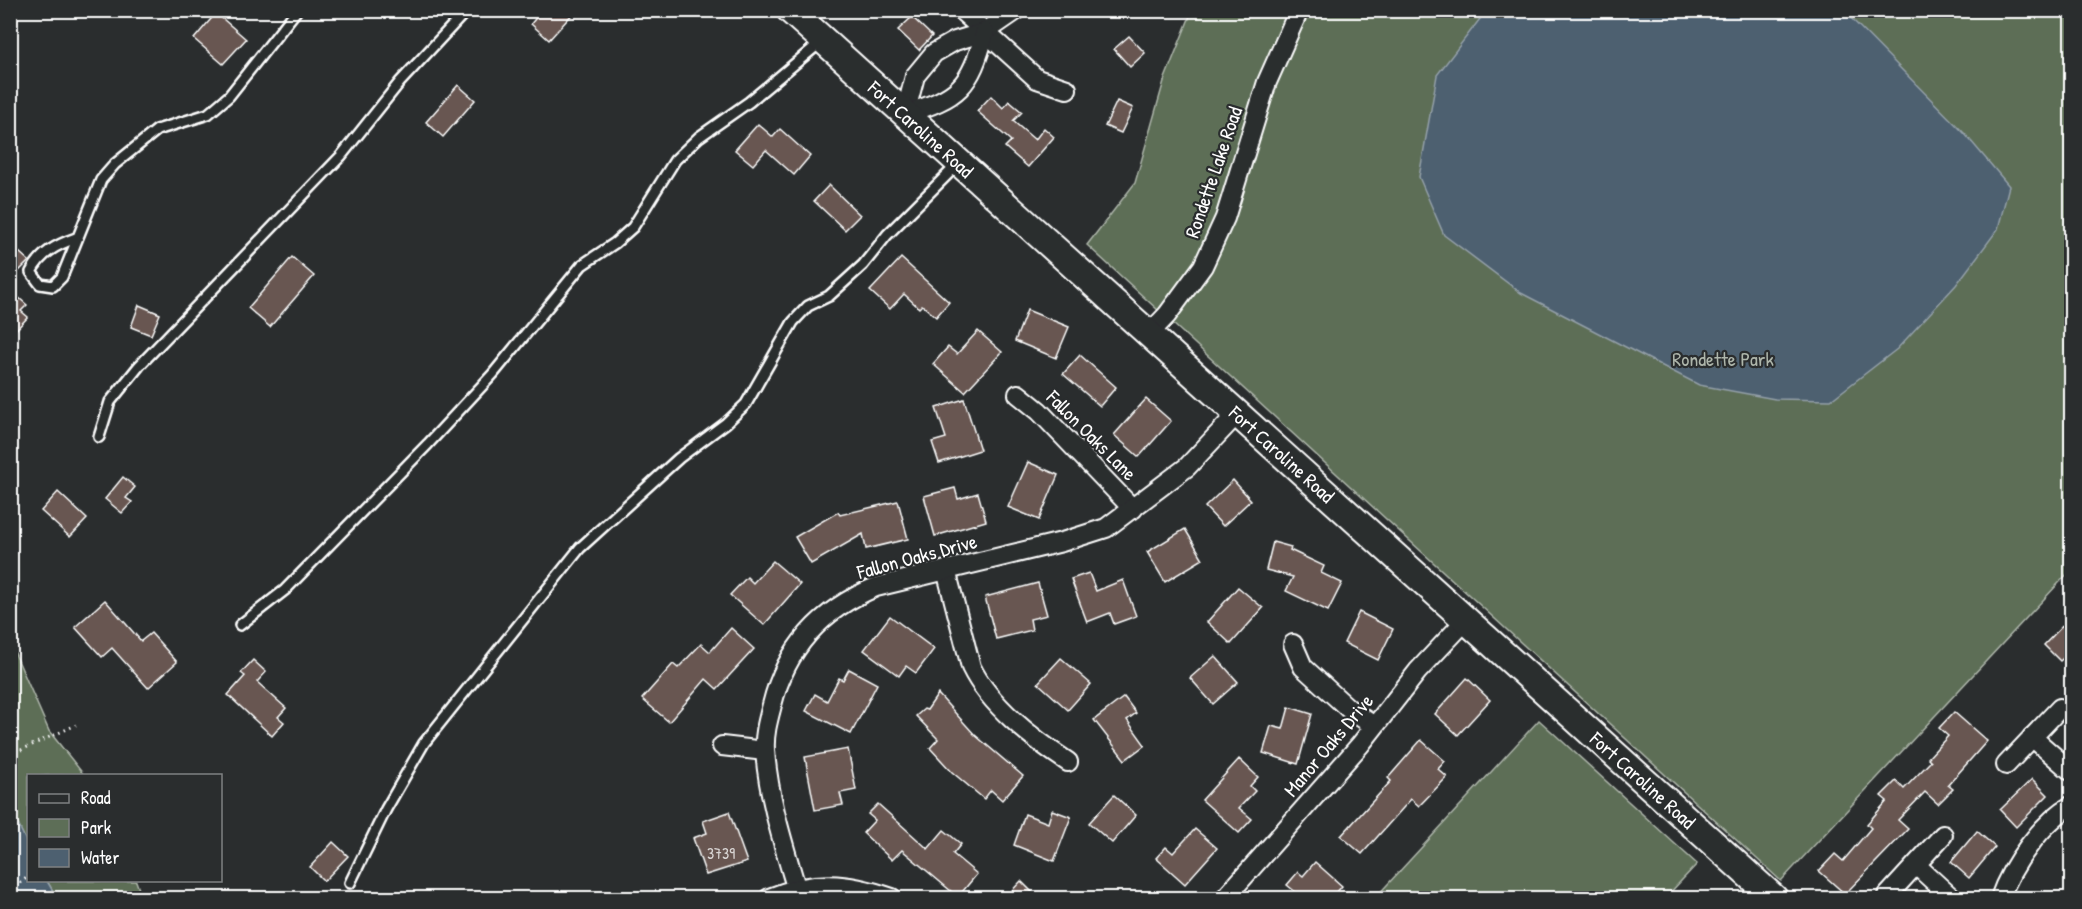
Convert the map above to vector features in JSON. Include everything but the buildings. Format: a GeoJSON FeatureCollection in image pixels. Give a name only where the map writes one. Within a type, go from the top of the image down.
{"type":"FeatureCollection","features":[{"type":"Feature","properties":{"kind":"street","name":"Fort Caroline Road"},"geometry":{"type":"LineString","coordinates":[[790,10],[1774,898]]}},
{"type":"Feature","properties":{"kind":"street"},"geometry":{"type":"LineString","coordinates":[[962,10],[1037,79],[1067,89]]}},
{"type":"Feature","properties":{"kind":"street"},"geometry":{"type":"LineString","coordinates":[[904,114],[915,76],[934,53],[955,41],[985,32],[1017,10]]}},
{"type":"Feature","properties":{"kind":"street","name":"Rondette Lake Road"},"geometry":{"type":"LineString","coordinates":[[1148,335],[1167,315],[1203,266],[1225,218],[1267,82],[1299,10]]}},
{"type":"Feature","properties":{"kind":"street"},"geometry":{"type":"LineString","coordinates":[[904,114],[945,101],[962,85],[977,64],[985,32]]}},
{"type":"Feature","properties":{"kind":"street","name":"Fallon Oaks Lane"},"geometry":{"type":"LineString","coordinates":[[1018,394],[1039,411],[1133,509]]}},
{"type":"Feature","properties":{"kind":"street","name":"Fallon Oaks Drive"},"geometry":{"type":"LineString","coordinates":[[796,887],[778,825],[765,751],[765,735],[778,682],[806,634],[850,598],[876,587],[1083,536],[1106,528],[1187,467],[1237,414]]}},
{"type":"Feature","properties":{"kind":"street"},"geometry":{"type":"LineString","coordinates":[[946,570],[971,667],[977,680],[988,695],[1046,747],[1068,762]]}},
{"type":"Feature","properties":{"kind":"street","name":"Manor Oaks Drive"},"geometry":{"type":"LineString","coordinates":[[1225,898],[1360,745],[1418,671],[1466,620]]}},
{"type":"Feature","properties":{"kind":"street"},"geometry":{"type":"LineString","coordinates":[[1293,644],[1303,667],[1349,709],[1374,726]]}},
{"type":"Feature","properties":{"kind":"street"},"geometry":{"type":"LineString","coordinates":[[2006,765],[2061,708]]}},
{"type":"Feature","properties":{"kind":"street"},"geometry":{"type":"LineString","coordinates":[[2032,737],[2072,772]]}},
{"type":"Feature","properties":{"kind":"street"},"geometry":{"type":"LineString","coordinates":[[722,746],[765,751]]}},
{"type":"Feature","properties":{"kind":"street"},"geometry":{"type":"LineString","coordinates":[[2000,898],[2007,879],[2036,837],[2072,805]]}},
{"type":"Feature","properties":{"kind":"street"},"geometry":{"type":"LineString","coordinates":[[1888,896],[1943,835]]}},
{"type":"Feature","properties":{"kind":"street"},"geometry":{"type":"LineString","coordinates":[[1916,865],[1952,898]]}},
{"type":"Feature","properties":{"kind":"street"},"geometry":{"type":"LineString","coordinates":[[769,898],[796,887],[842,885],[864,888],[892,898]]}},
{"type":"Feature","properties":{"kind":"lane"},"geometry":{"type":"LineString","coordinates":[[76,238],[53,246],[36,262],[31,272],[40,284],[53,286],[62,277],[101,180],[115,164],[157,130],[208,114],[229,96],[297,10]]}},
{"type":"Feature","properties":{"kind":"lane"},"geometry":{"type":"LineString","coordinates":[[99,437],[110,402],[139,366],[316,182],[400,82],[467,10]]}},
{"type":"Feature","properties":{"kind":"lane"},"geometry":{"type":"LineString","coordinates":[[240,625],[285,590],[428,444],[493,374],[582,265],[615,243],[633,227],[675,160],[699,137],[749,102],[823,40]]}},
{"type":"Feature","properties":{"kind":"lane"},"geometry":{"type":"LineString","coordinates":[[350,883],[386,809],[424,743],[580,548],[679,459],[726,423],[746,404],[793,322],[808,306],[829,296],[863,265],[887,235],[959,163]]}},
{"type":"Feature","properties":{"kind":"path"},"geometry":{"type":"LineString","coordinates":[[10,755],[76,726]]}},
{"type":"Feature","properties":{"kind":"path"},"geometry":{"type":"LineString","coordinates":[[10,890],[27,878]]}},
{"type":"Feature","properties":{"kind":"green space","name":"Rondette Park"},"geometry":{"type":"Polygon","coordinates":[[[1192,11],[2071,11],[2071,570],[1781,881],[1087,245],[1135,183],[1164,81],[1192,11]]]}},
{"type":"Feature","properties":{"kind":"green space"},"geometry":{"type":"Polygon","coordinates":[[[10,642],[49,731],[83,774],[27,774],[27,843],[11,810],[10,642]]]}},
{"type":"Feature","properties":{"kind":"green space"},"geometry":{"type":"Polygon","coordinates":[[[1539,720],[1697,864],[1665,898],[1375,898],[1539,720]]]}},
{"type":"Feature","properties":{"kind":"green space"},"geometry":{"type":"Polygon","coordinates":[[[48,882],[136,882],[142,898],[57,898],[48,882]]]}},
{"type":"Feature","properties":{"kind":"water"},"geometry":{"type":"Polygon","coordinates":[[[1843,10],[1965,134],[2009,186],[1998,229],[1956,285],[1897,349],[1831,400],[1775,399],[1699,385],[1521,293],[1444,235],[1419,177],[1437,75],[1486,11],[1843,10]]]}},
{"type":"Feature","properties":{"kind":"water"},"geometry":{"type":"Polygon","coordinates":[[[11,810],[27,843],[27,882],[48,882],[57,898],[11,898],[11,810]]]}}]}
